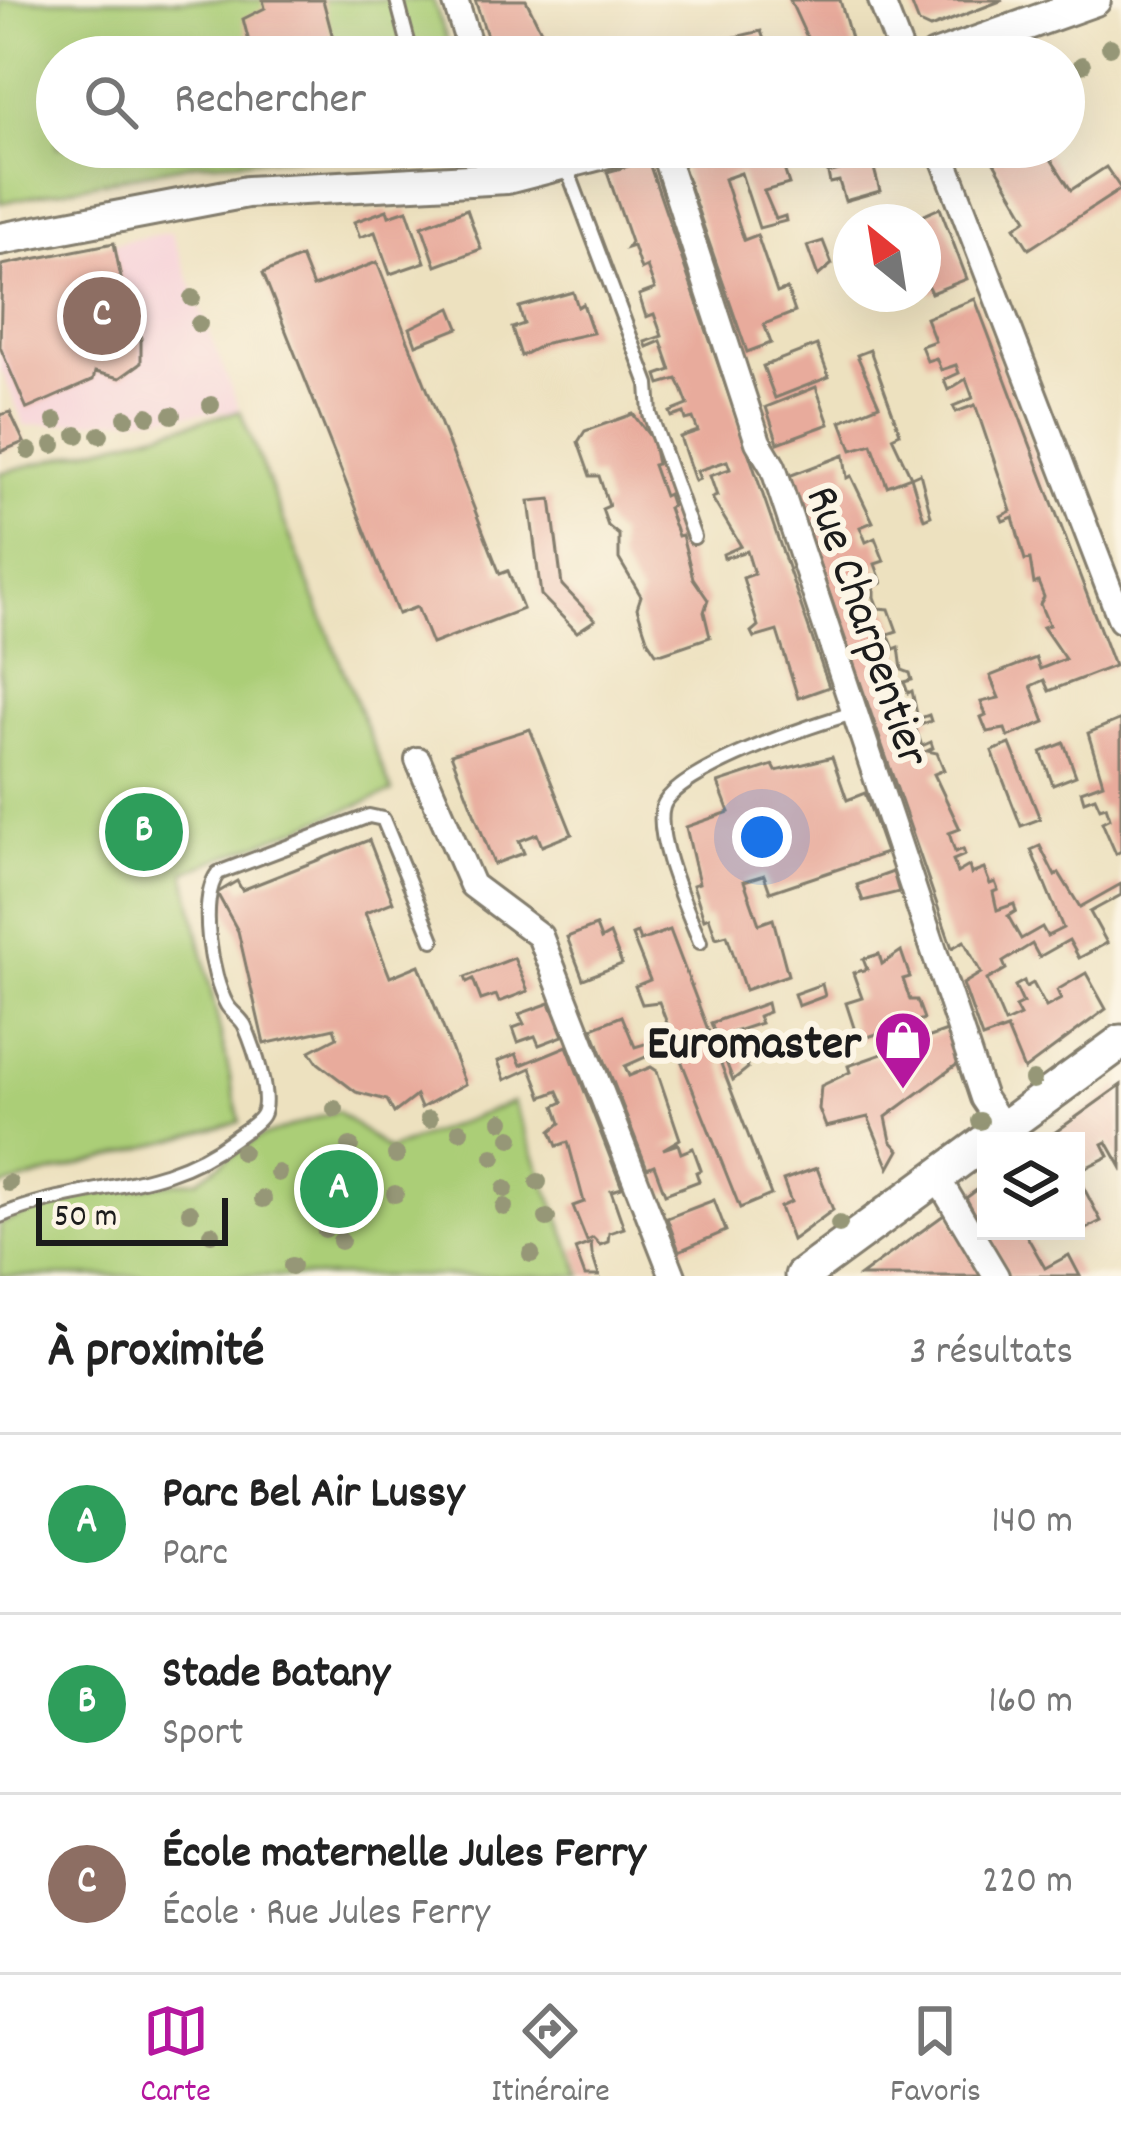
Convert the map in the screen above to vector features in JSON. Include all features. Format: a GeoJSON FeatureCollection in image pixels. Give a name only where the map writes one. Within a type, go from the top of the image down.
{"type":"FeatureCollection","features":[{"type":"Feature","properties":{"kind":"main road"},"geometry":{"type":"LineString","coordinates":[[802,1276],[1121,1042]]}},
{"type":"Feature","properties":{"kind":"street"},"geometry":{"type":"LineString","coordinates":[[455,0],[466,36]]}},
{"type":"Feature","properties":{"kind":"street"},"geometry":{"type":"LineString","coordinates":[[881,0],[895,36]]}},
{"type":"Feature","properties":{"kind":"street"},"geometry":{"type":"LineString","coordinates":[[994,36],[1095,0]]}},
{"type":"Feature","properties":{"kind":"street"},"geometry":{"type":"LineString","coordinates":[[0,239],[226,195],[453,168]]}},
{"type":"Feature","properties":{"kind":"street","name":"Rue Charpentier"},"geometry":{"type":"LineString","coordinates":[[669,168],[758,442],[773,467],[857,712],[983,1098],[1004,1128]]}},
{"type":"Feature","properties":{"kind":"street"},"geometry":{"type":"LineString","coordinates":[[947,168],[1121,620]]}},
{"type":"Feature","properties":{"kind":"street"},"geometry":{"type":"LineString","coordinates":[[418,760],[472,885],[540,936],[673,1276]]}},
{"type":"Feature","properties":{"kind":"street"},"geometry":{"type":"LineString","coordinates":[[938,1177],[996,1276]]}},
{"type":"Feature","properties":{"kind":"lane"},"geometry":{"type":"LineString","coordinates":[[397,0],[406,36]]}},
{"type":"Feature","properties":{"kind":"lane"},"geometry":{"type":"LineString","coordinates":[[567,168],[648,384],[650,414],[694,537]]}},
{"type":"Feature","properties":{"kind":"lane"},"geometry":{"type":"LineString","coordinates":[[700,942],[670,861],[661,812],[668,796],[712,768],[857,712]]}},
{"type":"Feature","properties":{"kind":"lane"},"geometry":{"type":"LineString","coordinates":[[0,1216],[42,1199],[176,1175],[200,1165],[261,1117],[266,1101],[244,1024],[226,1005],[205,914],[208,885],[218,873],[369,816],[383,819],[433,940]]}},
{"type":"Feature","properties":{"kind":"shaded area"},"geometry":{"type":"Polygon","coordinates":[[[171,232],[240,411],[25,426],[0,367],[0,266],[171,232]]]}},
{"type":"Feature","properties":{"kind":"green space"},"geometry":{"type":"Polygon","coordinates":[[[0,0],[433,0],[446,36],[36,36],[36,168],[172,168],[0,203],[0,0]]]}},
{"type":"Feature","properties":{"kind":"green space"},"geometry":{"type":"Polygon","coordinates":[[[240,411],[392,792],[185,872],[240,1122],[0,1187],[0,473],[240,411]]]}},
{"type":"Feature","properties":{"kind":"green space"},"geometry":{"type":"Polygon","coordinates":[[[513,1102],[582,1276],[0,1276],[0,1224],[66,1197],[197,1180],[258,1138],[337,1111],[388,1150],[513,1102]]]}},
{"type":"Feature","properties":{"kind":"building"},"geometry":{"type":"Polygon","coordinates":[[[263,0],[323,0],[332,36],[247,36],[243,19],[265,8],[263,0]]]}},
{"type":"Feature","properties":{"kind":"building"},"geometry":{"type":"Polygon","coordinates":[[[475,0],[526,0],[544,36],[487,36],[475,0]]]}},
{"type":"Feature","properties":{"kind":"building"},"geometry":{"type":"Polygon","coordinates":[[[790,0],[840,0],[850,36],[806,36],[790,0]]]}},
{"type":"Feature","properties":{"kind":"building"},"geometry":{"type":"Polygon","coordinates":[[[910,0],[1003,0],[930,28],[919,23],[910,0]]]}},
{"type":"Feature","properties":{"kind":"building"},"geometry":{"type":"Polygon","coordinates":[[[1106,167],[1121,189],[1029,249],[1015,227],[1027,219],[997,168],[1057,168],[1071,190],[1106,167]]]}},
{"type":"Feature","properties":{"kind":"building"},"geometry":{"type":"Polygon","coordinates":[[[651,168],[829,687],[798,698],[777,631],[754,638],[751,632],[758,626],[743,578],[754,574],[747,551],[724,558],[723,554],[741,546],[712,498],[717,496],[710,476],[730,469],[727,461],[697,471],[700,479],[695,481],[680,437],[698,431],[693,418],[686,420],[684,413],[672,417],[670,412],[688,405],[677,379],[660,384],[657,375],[671,370],[661,341],[647,347],[645,342],[662,336],[654,314],[646,317],[639,295],[655,289],[647,267],[641,270],[633,246],[627,248],[631,242],[607,172],[651,168]]]}},
{"type":"Feature","properties":{"kind":"building"},"geometry":{"type":"Polygon","coordinates":[[[683,168],[784,168],[789,184],[764,191],[776,219],[785,216],[786,221],[759,228],[741,173],[724,179],[744,240],[757,235],[777,293],[787,289],[795,312],[764,324],[771,343],[747,352],[683,168]]]}},
{"type":"Feature","properties":{"kind":"building"},"geometry":{"type":"Polygon","coordinates":[[[874,168],[880,191],[845,201],[839,181],[830,183],[828,173],[874,168]]]}},
{"type":"Feature","properties":{"kind":"building"},"geometry":{"type":"Polygon","coordinates":[[[467,209],[481,249],[436,266],[422,226],[467,209]]]}},
{"type":"Feature","properties":{"kind":"building"},"geometry":{"type":"Polygon","coordinates":[[[387,210],[389,216],[407,210],[425,262],[390,274],[375,232],[360,237],[354,222],[387,210]]]}},
{"type":"Feature","properties":{"kind":"building"},"geometry":{"type":"Polygon","coordinates":[[[941,211],[967,279],[941,289],[941,211]]]}},
{"type":"Feature","properties":{"kind":"building"},"geometry":{"type":"Polygon","coordinates":[[[823,241],[832,264],[818,276],[807,246],[823,241]]]}},
{"type":"Feature","properties":{"kind":"building"},"geometry":{"type":"Polygon","coordinates":[[[114,243],[128,314],[122,319],[141,337],[141,363],[120,378],[95,372],[93,380],[27,409],[0,347],[2,265],[114,243]]]}},
{"type":"Feature","properties":{"kind":"building"},"geometry":{"type":"Polygon","coordinates":[[[301,257],[313,287],[377,262],[500,574],[508,571],[523,609],[432,644],[417,607],[398,614],[263,273],[301,257]]]}},
{"type":"Feature","properties":{"kind":"building"},"geometry":{"type":"Polygon","coordinates":[[[573,292],[578,307],[583,304],[593,333],[546,343],[521,356],[512,328],[524,324],[519,307],[573,292]]]}},
{"type":"Feature","properties":{"kind":"building"},"geometry":{"type":"Polygon","coordinates":[[[975,299],[1114,666],[1049,691],[1044,680],[1031,686],[1045,722],[1008,737],[1005,729],[987,732],[981,717],[986,715],[981,702],[999,698],[990,676],[1036,658],[1040,669],[1065,659],[1043,627],[1049,625],[1040,604],[1044,597],[1038,582],[1034,584],[1030,559],[1025,560],[1013,517],[1003,521],[1001,516],[1011,511],[975,405],[956,412],[953,406],[973,398],[966,379],[948,390],[944,380],[959,373],[956,365],[941,370],[936,358],[927,361],[921,346],[935,341],[926,318],[975,299]]]}},
{"type":"Feature","properties":{"kind":"building"},"geometry":{"type":"Polygon","coordinates":[[[451,308],[459,328],[416,345],[410,328],[451,308]]]}},
{"type":"Feature","properties":{"kind":"building"},"geometry":{"type":"Polygon","coordinates":[[[817,345],[829,377],[775,398],[763,366],[817,345]]]}},
{"type":"Feature","properties":{"kind":"building"},"geometry":{"type":"Polygon","coordinates":[[[870,350],[900,433],[892,437],[911,477],[887,486],[872,444],[852,450],[841,421],[879,405],[857,355],[870,350]]]}},
{"type":"Feature","properties":{"kind":"building"},"geometry":{"type":"Polygon","coordinates":[[[816,387],[829,424],[778,443],[766,407],[816,387]]]}},
{"type":"Feature","properties":{"kind":"building"},"geometry":{"type":"Polygon","coordinates":[[[10,412],[24,442],[0,452],[0,415],[10,412]]]}},
{"type":"Feature","properties":{"kind":"building"},"geometry":{"type":"Polygon","coordinates":[[[633,414],[652,439],[657,464],[653,465],[664,496],[668,494],[672,506],[668,508],[678,536],[682,535],[693,578],[708,600],[704,612],[710,637],[663,653],[656,653],[648,641],[637,608],[641,596],[619,559],[619,535],[608,526],[602,509],[609,506],[599,476],[590,476],[578,442],[585,431],[633,414]]]}},
{"type":"Feature","properties":{"kind":"building"},"geometry":{"type":"Polygon","coordinates":[[[844,455],[847,478],[851,476],[873,522],[860,527],[866,542],[875,538],[884,561],[875,564],[882,583],[874,586],[874,597],[878,608],[889,609],[897,631],[888,634],[894,649],[899,647],[902,670],[910,673],[912,680],[904,682],[908,693],[912,691],[918,719],[929,715],[931,721],[915,727],[922,746],[931,742],[933,748],[927,751],[937,753],[944,770],[934,774],[960,829],[949,833],[955,852],[963,849],[965,855],[953,860],[957,873],[969,866],[971,874],[984,869],[998,890],[993,892],[997,910],[1014,904],[1016,911],[1008,916],[1021,939],[1042,927],[1047,936],[1063,928],[1031,850],[1040,846],[1055,876],[1059,873],[1080,907],[1121,884],[1121,895],[1090,912],[1107,943],[1079,958],[1069,940],[1039,957],[1032,944],[1003,962],[1006,969],[987,980],[1005,1023],[1020,1016],[1015,1007],[1023,1003],[1015,986],[1024,981],[1026,987],[1033,983],[1046,1007],[1061,999],[1057,990],[1086,973],[1106,1009],[1024,1070],[1007,1029],[982,1038],[963,984],[981,973],[964,941],[952,948],[789,476],[844,455]]]}},
{"type":"Feature","properties":{"kind":"building"},"geometry":{"type":"Polygon","coordinates":[[[920,473],[931,516],[924,519],[911,477],[920,473]]]}},
{"type":"Feature","properties":{"kind":"building"},"geometry":{"type":"Polygon","coordinates":[[[551,499],[562,585],[595,620],[577,632],[541,595],[529,501],[551,499]]]}},
{"type":"Feature","properties":{"kind":"building"},"geometry":{"type":"Polygon","coordinates":[[[1121,719],[1121,851],[1116,854],[1102,822],[1110,818],[1106,806],[1100,808],[1095,797],[1084,801],[1081,791],[1103,783],[1088,733],[1121,719]]]}},
{"type":"Feature","properties":{"kind":"building"},"geometry":{"type":"Polygon","coordinates":[[[530,729],[572,834],[542,846],[537,834],[519,841],[524,853],[494,864],[451,754],[530,729]]]}},
{"type":"Feature","properties":{"kind":"building"},"geometry":{"type":"Polygon","coordinates":[[[1064,743],[1076,776],[1053,785],[1041,752],[1064,743]]]}},
{"type":"Feature","properties":{"kind":"building"},"geometry":{"type":"Polygon","coordinates":[[[1010,744],[1040,819],[1021,826],[992,751],[1010,744]]]}},
{"type":"Feature","properties":{"kind":"building"},"geometry":{"type":"Polygon","coordinates":[[[832,757],[847,800],[865,793],[886,853],[770,892],[764,875],[744,881],[759,924],[773,919],[788,975],[745,990],[727,935],[716,938],[709,917],[704,919],[693,885],[699,883],[686,827],[729,812],[718,783],[773,765],[776,771],[832,757]]]}},
{"type":"Feature","properties":{"kind":"building"},"geometry":{"type":"Polygon","coordinates":[[[369,840],[393,902],[365,913],[390,977],[419,965],[465,1084],[421,1108],[416,1096],[394,1113],[387,1100],[356,1092],[318,1063],[310,1051],[337,1037],[334,1028],[264,1044],[238,931],[217,893],[237,881],[242,890],[369,840]]]}},
{"type":"Feature","properties":{"kind":"building"},"geometry":{"type":"Polygon","coordinates":[[[893,872],[899,892],[863,901],[857,885],[893,872]]]}},
{"type":"Feature","properties":{"kind":"building"},"geometry":{"type":"Polygon","coordinates":[[[596,926],[601,939],[610,934],[622,964],[583,979],[567,937],[596,926]]]}},
{"type":"Feature","properties":{"kind":"building"},"geometry":{"type":"Polygon","coordinates":[[[670,930],[771,1195],[740,1208],[675,1045],[661,1051],[656,1040],[671,1034],[659,1002],[642,1004],[635,986],[650,980],[632,935],[637,933],[640,941],[670,930]]]}},
{"type":"Feature","properties":{"kind":"building"},"geometry":{"type":"Polygon","coordinates":[[[901,951],[910,977],[903,979],[910,1000],[917,1000],[924,1019],[858,1040],[846,1003],[862,998],[853,973],[867,969],[863,959],[879,954],[882,964],[901,951]]]}},
{"type":"Feature","properties":{"kind":"building"},"geometry":{"type":"Polygon","coordinates":[[[514,958],[528,991],[499,1002],[496,995],[481,1000],[473,979],[467,982],[465,977],[514,958]]]}},
{"type":"Feature","properties":{"kind":"building"},"geometry":{"type":"Polygon","coordinates":[[[822,984],[825,996],[798,1006],[794,994],[822,984]]]}},
{"type":"Feature","properties":{"kind":"building"},"geometry":{"type":"Polygon","coordinates":[[[550,1003],[563,1036],[539,1045],[535,1036],[518,1042],[513,1028],[524,1024],[519,1014],[550,1003]]]}},
{"type":"Feature","properties":{"kind":"building"},"geometry":{"type":"Polygon","coordinates":[[[767,1003],[769,1012],[758,1016],[761,1023],[734,1032],[748,1068],[733,1080],[711,1023],[767,1003]]]}},
{"type":"Feature","properties":{"kind":"building"},"geometry":{"type":"Polygon","coordinates":[[[622,1016],[635,1047],[651,1042],[655,1053],[625,1066],[629,1076],[651,1067],[657,1071],[680,1139],[663,1149],[678,1144],[681,1153],[693,1148],[701,1170],[696,1172],[699,1181],[665,1194],[654,1165],[647,1168],[592,1028],[622,1016]]]}},
{"type":"Feature","properties":{"kind":"building"},"geometry":{"type":"Polygon","coordinates":[[[947,1031],[959,1063],[886,1117],[891,1141],[899,1150],[889,1168],[868,1117],[826,1127],[819,1109],[821,1086],[850,1072],[848,1066],[947,1031]]]}},
{"type":"Feature","properties":{"kind":"building"},"geometry":{"type":"Polygon","coordinates":[[[567,1046],[622,1188],[611,1191],[624,1228],[609,1233],[608,1242],[600,1245],[593,1238],[587,1241],[573,1206],[584,1202],[568,1142],[557,1146],[551,1131],[561,1123],[555,1106],[563,1102],[558,1091],[542,1097],[531,1068],[505,1080],[498,1061],[516,1054],[521,1065],[567,1046]]]}},
{"type":"Feature","properties":{"kind":"building"},"geometry":{"type":"Polygon","coordinates":[[[1121,1085],[1121,1167],[1107,1142],[1103,1144],[1109,1156],[1085,1168],[1085,1132],[1056,1132],[1121,1085]]]}},
{"type":"Feature","properties":{"kind":"building"},"geometry":{"type":"Polygon","coordinates":[[[817,1168],[833,1210],[792,1240],[780,1207],[791,1202],[783,1180],[817,1168]]]}},
{"type":"Feature","properties":{"kind":"building"},"geometry":{"type":"Polygon","coordinates":[[[977,1190],[977,1218],[966,1198],[977,1190]]]}},
{"type":"Feature","properties":{"kind":"building"},"geometry":{"type":"Polygon","coordinates":[[[1085,1190],[1101,1221],[1085,1229],[1085,1190]]]}},
{"type":"Feature","properties":{"kind":"building"},"geometry":{"type":"Polygon","coordinates":[[[714,1200],[726,1231],[679,1251],[667,1218],[714,1200]]]}},
{"type":"Feature","properties":{"kind":"building"},"geometry":{"type":"Polygon","coordinates":[[[948,1212],[983,1276],[860,1276],[879,1262],[948,1212]]]}},
{"type":"Feature","properties":{"kind":"building"},"geometry":{"type":"Polygon","coordinates":[[[989,1240],[1029,1240],[1045,1268],[1069,1255],[1080,1276],[1009,1276],[989,1240]]]}},
{"type":"Feature","properties":{"kind":"building"},"geometry":{"type":"Polygon","coordinates":[[[591,1243],[599,1276],[585,1276],[575,1249],[591,1243]]]}},
{"type":"Feature","properties":{"kind":"place","name":"École maternelle Jules Ferry"},"geometry":{"type":"Point","coordinates":[102,316]}},
{"type":"Feature","properties":{"kind":"place","name":"Stade Batany"},"geometry":{"type":"Point","coordinates":[144,832]}},
{"type":"Feature","properties":{"kind":"place","name":"Euromaster"},"geometry":{"type":"Point","coordinates":[903,1091]}},
{"type":"Feature","properties":{"kind":"place","name":"Parc Bel Air Lussy"},"geometry":{"type":"Point","coordinates":[339,1189]}}]}
